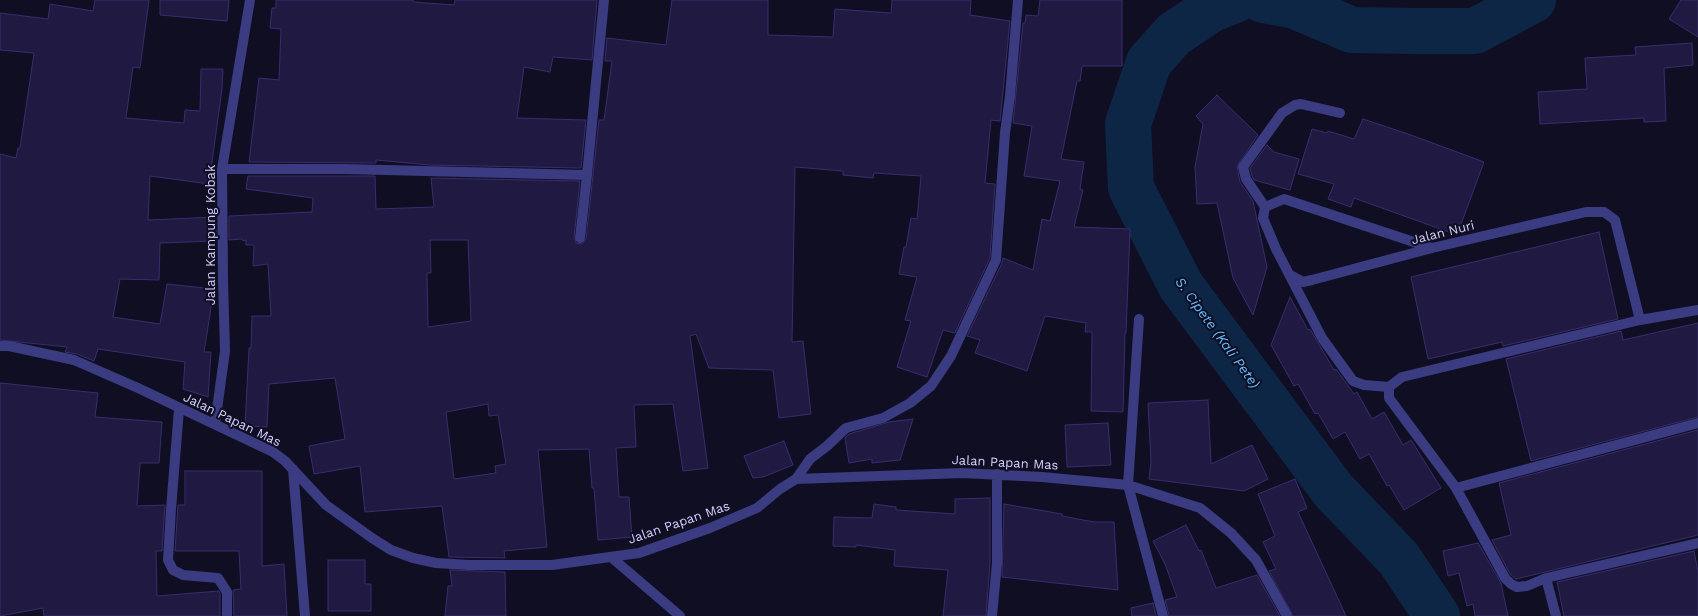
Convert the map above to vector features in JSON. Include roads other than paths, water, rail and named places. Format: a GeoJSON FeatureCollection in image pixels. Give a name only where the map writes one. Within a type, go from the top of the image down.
{"type":"FeatureCollection","features":[{"type":"Feature","properties":{"kind":"street","name":"Jalan Kampung Kobak"},"geometry":{"type":"LineString","coordinates":[[215,424],[225,351],[222,169],[250,0]]}},
{"type":"Feature","properties":{"kind":"street"},"geometry":{"type":"LineString","coordinates":[[580,238],[604,0]]}},
{"type":"Feature","properties":{"kind":"street"},"geometry":{"type":"LineString","coordinates":[[796,479],[810,459],[827,446],[846,428],[884,418],[910,403],[931,386],[951,356],[994,266],[996,260],[1005,132],[1010,96],[1018,0]]}},
{"type":"Feature","properties":{"kind":"street"},"geometry":{"type":"LineString","coordinates":[[1340,112],[1301,104],[1295,105],[1282,113],[1243,166],[1246,179],[1265,207],[1263,218],[1290,276],[1322,338],[1353,381],[1364,385],[1389,387],[1402,377],[1640,320],[1698,310]]}},
{"type":"Feature","properties":{"kind":"street"},"geometry":{"type":"LineString","coordinates":[[222,169],[344,169],[587,176]]}},
{"type":"Feature","properties":{"kind":"street"},"geometry":{"type":"LineString","coordinates":[[1265,207],[1284,199],[1432,248]]}},
{"type":"Feature","properties":{"kind":"street","name":"Jalan Nuri"},"geometry":{"type":"LineString","coordinates":[[1290,276],[1303,282],[1432,248],[1586,212],[1604,212],[1615,220],[1640,320]]}},
{"type":"Feature","properties":{"kind":"street"},"geometry":{"type":"LineString","coordinates":[[1139,319],[1128,485],[1162,616]]}},
{"type":"Feature","properties":{"kind":"street","name":"Jalan Papan Mas"},"geometry":{"type":"LineString","coordinates":[[0,346],[9,346],[74,360],[125,382],[179,409],[215,424],[273,452],[293,469],[326,505],[391,550],[412,558],[436,563],[521,566],[552,565],[639,553],[710,528],[757,508],[780,489],[796,479],[962,473],[997,474],[1128,485],[1200,508],[1231,533],[1256,560],[1287,616]]}},
{"type":"Feature","properties":{"kind":"street"},"geometry":{"type":"LineString","coordinates":[[1389,387],[1389,398],[1456,488],[1505,578],[1511,584],[1517,587],[1522,587],[1546,578],[1698,543]]}},
{"type":"Feature","properties":{"kind":"street"},"geometry":{"type":"LineString","coordinates":[[179,409],[170,509],[168,560],[173,570],[184,575],[218,578],[227,592],[228,616]]}},
{"type":"Feature","properties":{"kind":"street"},"geometry":{"type":"LineString","coordinates":[[1456,488],[1698,423]]}},
{"type":"Feature","properties":{"kind":"street"},"geometry":{"type":"LineString","coordinates":[[293,469],[305,616]]}},
{"type":"Feature","properties":{"kind":"street"},"geometry":{"type":"LineString","coordinates":[[992,616],[997,563],[997,474]]}},
{"type":"Feature","properties":{"kind":"street"},"geometry":{"type":"LineString","coordinates":[[611,557],[680,616]]}},
{"type":"Feature","properties":{"kind":"street"},"geometry":{"type":"LineString","coordinates":[[1546,578],[1556,616]]}},
{"type":"Feature","properties":{"kind":"waterway","name":"S. Cipete (Kali Pete)"},"geometry":{"type":"LineString","coordinates":[[1235,0],[1210,10],[1174,34],[1149,62],[1128,124],[1131,188],[1181,286],[1333,490],[1399,559],[1437,616]]}},
{"type":"Feature","properties":{"kind":"waterway","name":"S. Cipete (Kali Pete)"},"geometry":{"type":"LineString","coordinates":[[1263,0],[1295,6],[1352,30],[1418,31],[1475,31],[1533,0]]}}]}
